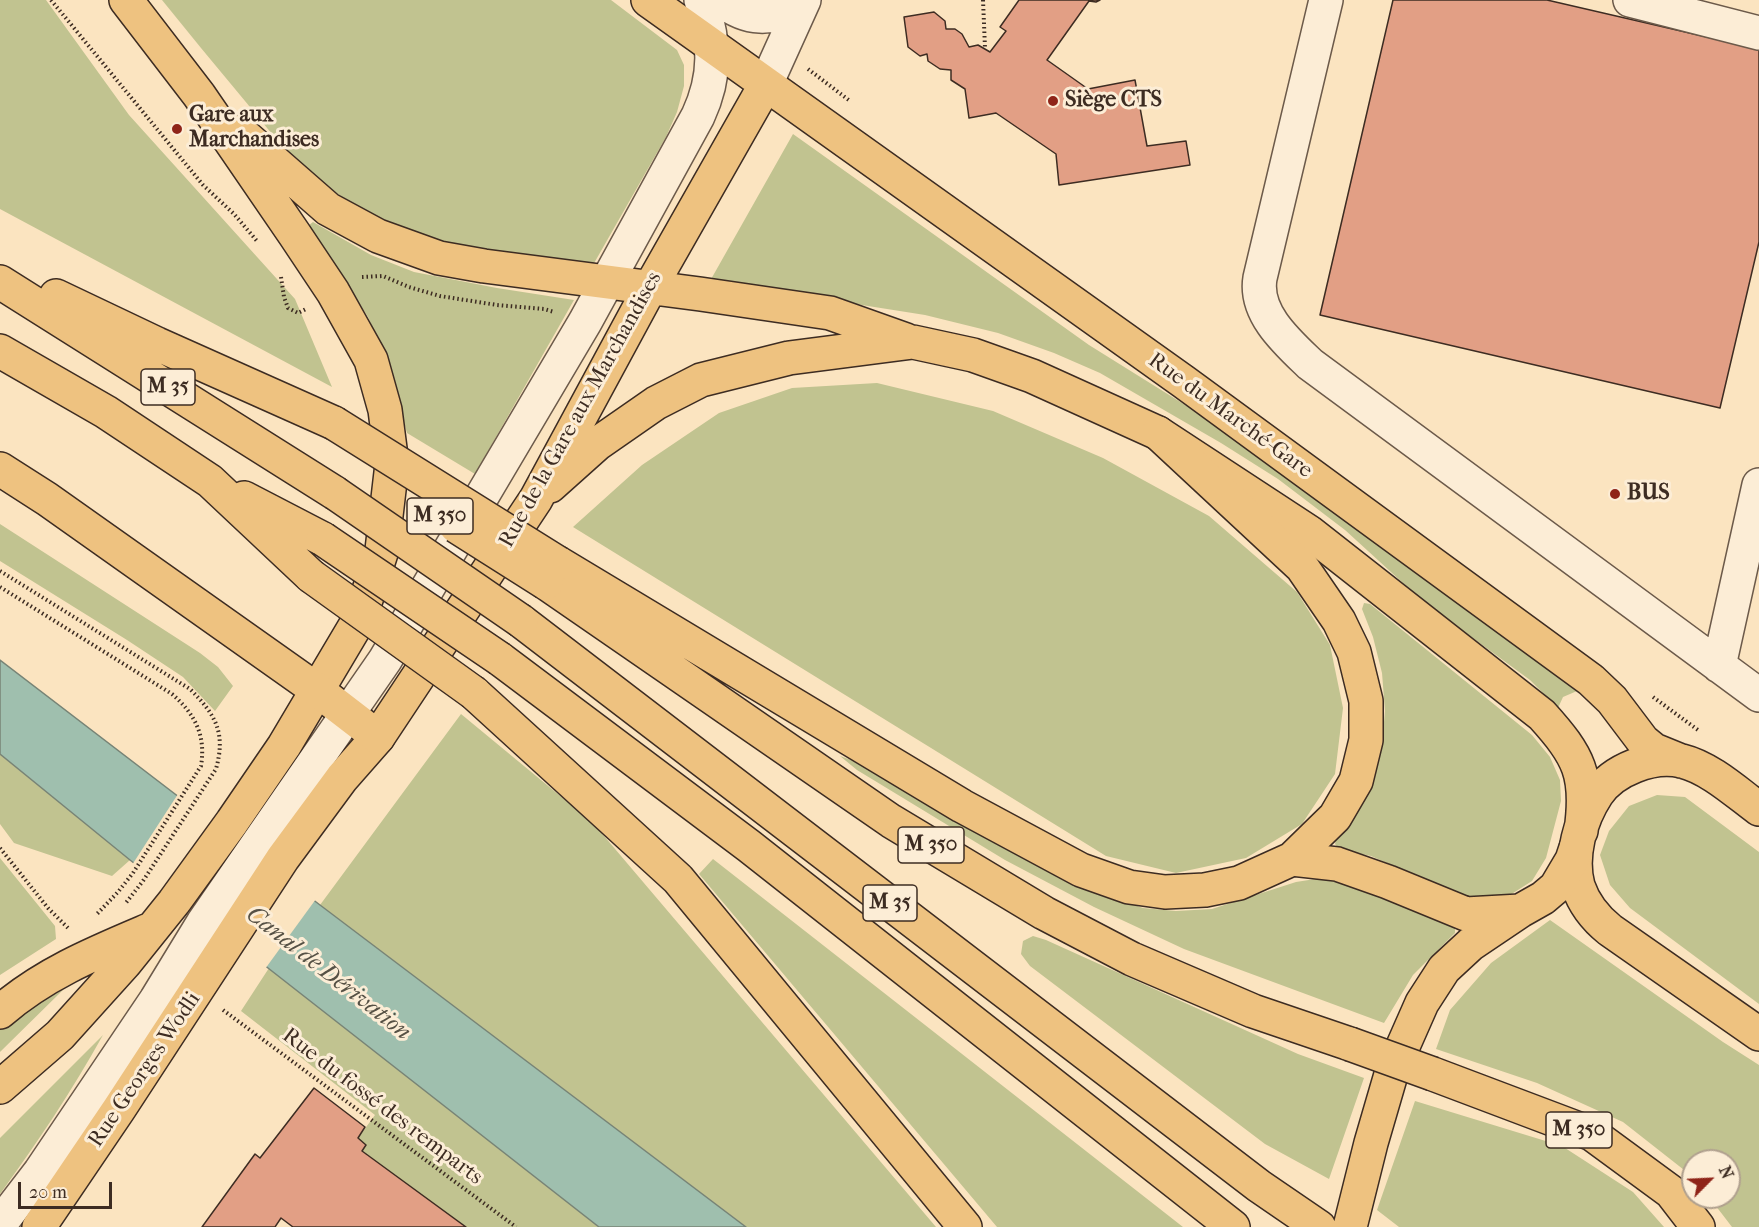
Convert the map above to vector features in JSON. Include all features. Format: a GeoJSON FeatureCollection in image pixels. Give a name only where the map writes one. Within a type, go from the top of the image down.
{"type":"FeatureCollection","features":[{"type":"Feature","properties":{"kind":"main road"},"geometry":{"type":"LineString","coordinates":[[0,1087],[60,1035],[125,963],[174,902],[284,746],[360,618],[382,550],[392,464],[385,410],[371,360],[333,292],[199,95],[126,0]]}},
{"type":"Feature","properties":{"kind":"main road","name":"Rue du Marché-Gare"},"geometry":{"type":"LineString","coordinates":[[648,0],[1184,382],[1591,680],[1612,700],[1643,741],[1654,750],[1698,767],[1759,809]]}},
{"type":"Feature","properties":{"kind":"main road","name":"Rue de la Gare aux Marchandises"},"geometry":{"type":"LineString","coordinates":[[271,849],[342,778],[378,737],[536,499],[650,288],[766,84]]}},
{"type":"Feature","properties":{"kind":"main road"},"geometry":{"type":"LineString","coordinates":[[199,95],[263,154],[328,209],[378,236],[439,258],[830,313],[913,342],[973,355],[1032,376],[1158,433],[1309,532],[1542,715],[1561,736],[1581,773],[1585,794],[1575,867],[1579,888],[1586,904],[1596,918],[1610,930],[1759,1034]]}},
{"type":"Feature","properties":{"kind":"main road","name":"M 350"},"geometry":{"type":"LineString","coordinates":[[0,269],[157,344],[206,364],[334,436],[552,573],[891,821],[1044,913],[1132,959],[1253,1011],[1433,1074],[1592,1134],[1671,1192],[1698,1227]]}},
{"type":"Feature","properties":{"kind":"main road","name":"M 35"},"geometry":{"type":"LineString","coordinates":[[0,282],[335,493],[521,621],[1259,1186],[1319,1227]]}},
{"type":"Feature","properties":{"kind":"main road"},"geometry":{"type":"LineString","coordinates":[[536,499],[597,444],[656,403],[701,380],[789,358],[913,342]]}},
{"type":"Feature","properties":{"kind":"main road","name":"M 35"},"geometry":{"type":"LineString","coordinates":[[0,351],[106,412],[210,481],[323,538],[500,659],[748,846],[1233,1227]]}},
{"type":"Feature","properties":{"kind":"main road"},"geometry":{"type":"LineString","coordinates":[[552,573],[962,806],[1081,870],[1129,887],[1165,892],[1205,890],[1239,883],[1292,859],[1335,817],[1356,781],[1366,740],[1366,701],[1354,652],[1339,621],[1302,567],[1158,433]]}},
{"type":"Feature","properties":{"kind":"main road"},"geometry":{"type":"LineString","coordinates":[[0,469],[47,499],[317,690],[378,737]]}},
{"type":"Feature","properties":{"kind":"main road"},"geometry":{"type":"LineString","coordinates":[[210,481],[311,576],[474,693],[678,879],[965,1227]]}},
{"type":"Feature","properties":{"kind":"main road"},"geometry":{"type":"LineString","coordinates":[[1350,1227],[1392,1071],[1422,1003],[1444,969],[1471,944],[1543,898],[1556,887],[1569,867],[1590,807],[1598,793],[1611,779],[1646,762],[1681,761]]}},
{"type":"Feature","properties":{"kind":"main road","name":"Rue Georges Wodli"},"geometry":{"type":"LineString","coordinates":[[39,1227],[230,942],[271,849]]}},
{"type":"Feature","properties":{"kind":"main road"},"geometry":{"type":"LineString","coordinates":[[1292,859],[1337,864],[1466,914],[1520,911]]}},
{"type":"Feature","properties":{"kind":"main road"},"geometry":{"type":"LineString","coordinates":[[0,1012],[49,976],[97,951],[153,928]]}},
{"type":"Feature","properties":{"kind":"main road"},"geometry":{"type":"LineString","coordinates":[[1326,1227],[1333,1210],[1371,1143]]}},
{"type":"Feature","properties":{"kind":"street"},"geometry":{"type":"LineString","coordinates":[[0,1224],[46,1163],[156,999],[203,923],[271,849],[346,714],[384,660],[585,322],[698,117],[707,93],[712,68],[712,47],[708,21],[701,0]]}},
{"type":"Feature","properties":{"kind":"street"},"geometry":{"type":"LineString","coordinates":[[721,0],[747,15],[764,17],[788,12],[802,3]]}},
{"type":"Feature","properties":{"kind":"street"},"geometry":{"type":"LineString","coordinates":[[1326,0],[1258,288],[1260,300],[1273,325],[1310,364],[1759,695]]}},
{"type":"Feature","properties":{"kind":"street"},"geometry":{"type":"LineString","coordinates":[[1630,0],[1759,33]]}},
{"type":"Feature","properties":{"kind":"street","name":"Rue de la Gare aux Marchandises"},"geometry":{"type":"LineString","coordinates":[[766,84],[802,3]]}},
{"type":"Feature","properties":{"kind":"street"},"geometry":{"type":"LineString","coordinates":[[1719,666],[1759,485]]}},
{"type":"Feature","properties":{"kind":"path"},"geometry":{"type":"LineString","coordinates":[[983,0],[985,48]]}},
{"type":"Feature","properties":{"kind":"path"},"geometry":{"type":"LineString","coordinates":[[0,571],[190,689],[210,711],[217,726],[221,752],[216,770],[143,881]]}},
{"type":"Feature","properties":{"kind":"path"},"geometry":{"type":"LineString","coordinates":[[0,587],[172,694],[184,705],[199,731],[203,752],[201,766],[133,873],[94,916]]}},
{"type":"Feature","properties":{"kind":"path"},"geometry":{"type":"LineString","coordinates":[[0,848],[48,908],[73,934]]}},
{"type":"Feature","properties":{"kind":"path","name":"Rue du fossé des remparts"},"geometry":{"type":"LineString","coordinates":[[229,1014],[516,1227]]}},
{"type":"Feature","properties":{"kind":"green space"},"geometry":{"type":"Polygon","coordinates":[[[0,0],[46,0],[129,115],[295,299],[332,387],[0,209],[0,0]]]}},
{"type":"Feature","properties":{"kind":"green space"},"geometry":{"type":"Polygon","coordinates":[[[162,0],[611,0],[677,50],[684,65],[684,86],[677,112],[666,137],[593,265],[487,251],[446,243],[391,224],[357,206],[325,185],[282,145],[162,0]]]}},
{"type":"Feature","properties":{"kind":"green space"},"geometry":{"type":"Polygon","coordinates":[[[793,134],[1089,345],[1198,413],[1577,691],[1563,697],[1558,708],[1530,680],[1436,611],[1345,530],[1278,479],[1100,373],[1054,353],[998,333],[925,315],[710,281],[793,134]]]}},
{"type":"Feature","properties":{"kind":"green space"},"geometry":{"type":"Polygon","coordinates":[[[313,222],[371,255],[414,272],[574,300],[475,474],[407,433],[387,361],[368,317],[310,228],[309,225],[313,222]]]}},
{"type":"Feature","properties":{"kind":"green space"},"geometry":{"type":"Polygon","coordinates":[[[877,383],[993,411],[1103,458],[1209,516],[1297,592],[1330,645],[1343,708],[1335,774],[1302,824],[1246,858],[1176,873],[1106,856],[573,527],[642,465],[719,413],[792,388],[877,383]]]}},
{"type":"Feature","properties":{"kind":"green space"},"geometry":{"type":"Polygon","coordinates":[[[0,524],[200,653],[218,667],[233,686],[215,711],[183,677],[0,561],[0,524]]]}},
{"type":"Feature","properties":{"kind":"green space"},"geometry":{"type":"Polygon","coordinates":[[[1364,603],[1370,604],[1532,735],[1550,757],[1560,780],[1561,801],[1546,858],[1532,881],[1510,895],[1490,899],[1465,897],[1371,856],[1339,849],[1335,844],[1382,744],[1385,711],[1382,673],[1373,637],[1362,609],[1364,603]]]}},
{"type":"Feature","properties":{"kind":"green space"},"geometry":{"type":"Polygon","coordinates":[[[461,714],[593,823],[936,1227],[746,1227],[320,905],[461,714]]]}},
{"type":"Feature","properties":{"kind":"green space"},"geometry":{"type":"Polygon","coordinates":[[[0,754],[130,860],[112,876],[14,843],[0,824],[0,754]]]}},
{"type":"Feature","properties":{"kind":"green space"},"geometry":{"type":"Polygon","coordinates":[[[840,756],[862,764],[1024,859],[1079,886],[1143,908],[1176,911],[1212,909],[1296,882],[1328,877],[1370,888],[1455,926],[1455,933],[1413,975],[1384,1023],[1184,949],[1094,907],[1005,860],[857,770],[840,756]]]}},
{"type":"Feature","properties":{"kind":"green space"},"geometry":{"type":"Polygon","coordinates":[[[1657,795],[1685,797],[1759,852],[1759,1004],[1630,908],[1610,885],[1600,855],[1609,831],[1629,806],[1657,795]]]}},
{"type":"Feature","properties":{"kind":"green space"},"geometry":{"type":"Polygon","coordinates":[[[0,858],[55,926],[56,939],[0,975],[0,858]]]}},
{"type":"Feature","properties":{"kind":"green space"},"geometry":{"type":"Polygon","coordinates":[[[713,859],[1183,1227],[997,1227],[699,874],[713,859]]]}},
{"type":"Feature","properties":{"kind":"green space"},"geometry":{"type":"Polygon","coordinates":[[[1550,920],[1759,1065],[1759,1227],[1732,1227],[1718,1209],[1741,1209],[1741,1149],[1681,1149],[1681,1168],[1623,1122],[1537,1083],[1436,1049],[1450,1010],[1491,963],[1550,920]]]}},
{"type":"Feature","properties":{"kind":"green space"},"geometry":{"type":"Polygon","coordinates":[[[1033,936],[1298,1054],[1364,1078],[1329,1179],[1265,1144],[1030,966],[1021,954],[1023,941],[1033,936]]]}},
{"type":"Feature","properties":{"kind":"green space"},"geometry":{"type":"Polygon","coordinates":[[[269,968],[599,1227],[466,1227],[362,1151],[358,1138],[375,1115],[241,1011],[269,968]]]}},
{"type":"Feature","properties":{"kind":"green space"},"geometry":{"type":"Polygon","coordinates":[[[64,989],[0,1052],[0,1030],[23,1013],[64,989]]]}},
{"type":"Feature","properties":{"kind":"green space"},"geometry":{"type":"Polygon","coordinates":[[[103,1035],[54,1116],[0,1194],[0,1138],[103,1035]]]}},
{"type":"Feature","properties":{"kind":"green space"},"geometry":{"type":"Polygon","coordinates":[[[1415,1101],[1562,1146],[1633,1192],[1664,1227],[1399,1227],[1377,1210],[1415,1101]]]}},
{"type":"Feature","properties":{"kind":"water","name":"Canal de Dérivation"},"geometry":{"type":"Polygon","coordinates":[[[0,660],[746,1227],[599,1227],[130,860],[0,754],[0,660]]]}},
{"type":"Feature","properties":{"kind":"pier"},"geometry":{"type":"Polygon","coordinates":[[[178,794],[316,899],[265,969],[132,865],[178,794]]]}},
{"type":"Feature","properties":{"kind":"building","name":"Siège CTS"},"geometry":{"type":"Polygon","coordinates":[[[1019,0],[1100,0],[1089,1],[1047,60],[1088,89],[1135,80],[1147,146],[1186,141],[1190,165],[1059,185],[1056,154],[996,113],[969,118],[965,89],[951,80],[951,70],[940,69],[928,61],[927,54],[920,56],[908,47],[904,17],[934,12],[945,21],[946,29],[955,29],[962,34],[969,47],[978,45],[990,52],[1006,31],[1000,27],[1019,0]]]}},
{"type":"Feature","properties":{"kind":"building"},"geometry":{"type":"Polygon","coordinates":[[[1393,0],[1547,0],[1759,49],[1759,242],[1720,408],[1320,315],[1393,0]]]}},
{"type":"Feature","properties":{"kind":"building"},"geometry":{"type":"Polygon","coordinates":[[[314,1088],[365,1127],[358,1138],[366,1145],[362,1151],[466,1227],[293,1227],[281,1218],[275,1227],[202,1227],[255,1154],[260,1158],[314,1088]]]}},
{"type":"Feature","properties":{"kind":"place","name":"Siège CTS"},"geometry":{"type":"Point","coordinates":[1053,101]}},
{"type":"Feature","properties":{"kind":"place","name":"Gare aux Marchandises"},"geometry":{"type":"Point","coordinates":[177,129]}},
{"type":"Feature","properties":{"kind":"place","name":"BUS"},"geometry":{"type":"Point","coordinates":[1615,494]}}]}
